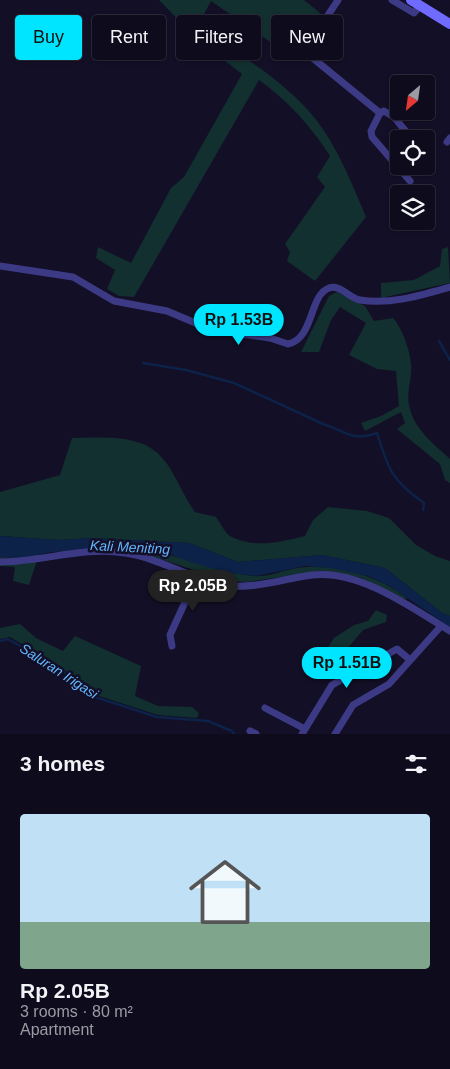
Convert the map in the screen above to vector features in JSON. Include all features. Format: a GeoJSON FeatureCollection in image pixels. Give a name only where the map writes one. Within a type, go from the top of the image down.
{"type":"FeatureCollection","features":[{"type":"Feature","properties":{"kind":"street"},"geometry":{"type":"LineString","coordinates":[[338,0],[307,46],[309,55],[380,113]]}},
{"type":"Feature","properties":{"kind":"street"},"geometry":{"type":"LineString","coordinates":[[392,0],[414,13],[416,3],[450,24]]}},
{"type":"Feature","properties":{"kind":"street"},"geometry":{"type":"LineString","coordinates":[[405,130],[394,116],[384,111],[380,113],[371,131],[372,138],[410,181]]}},
{"type":"Feature","properties":{"kind":"street"},"geometry":{"type":"LineString","coordinates":[[0,266],[73,277],[114,301],[167,311],[221,332],[266,337],[288,344],[300,338],[323,293],[330,288],[338,288],[356,299],[379,302],[450,287]]}},
{"type":"Feature","properties":{"kind":"street"},"geometry":{"type":"LineString","coordinates":[[0,562],[117,552],[148,557],[220,584],[236,586],[314,574],[341,576],[373,587],[450,631]]}},
{"type":"Feature","properties":{"kind":"street"},"geometry":{"type":"LineString","coordinates":[[172,646],[170,635],[197,576]]}},
{"type":"Feature","properties":{"kind":"street"},"geometry":{"type":"LineString","coordinates":[[335,734],[353,705],[385,687],[441,626]]}},
{"type":"Feature","properties":{"kind":"street"},"geometry":{"type":"LineString","coordinates":[[265,708],[303,732],[332,685],[397,649],[409,660]]}},
{"type":"Feature","properties":{"kind":"green space"},"geometry":{"type":"Polygon","coordinates":[[[159,0],[304,0],[320,13],[319,15],[271,15],[271,43],[261,36],[261,15],[231,15],[211,1],[204,15],[176,15],[176,17],[159,0]]]}},
{"type":"Feature","properties":{"kind":"green space"},"geometry":{"type":"Polygon","coordinates":[[[224,60],[248,60],[279,83],[305,107],[332,144],[366,217],[315,281],[287,261],[290,252],[285,244],[325,187],[317,177],[330,156],[315,134],[298,115],[259,80],[134,297],[119,296],[107,289],[115,270],[96,258],[98,247],[131,263],[171,188],[184,177],[242,74],[224,60]]]}},
{"type":"Feature","properties":{"kind":"green space"},"geometry":{"type":"Polygon","coordinates":[[[448,247],[450,283],[381,298],[381,283],[414,280],[440,266],[442,249],[448,247]]]}},
{"type":"Feature","properties":{"kind":"green space"},"geometry":{"type":"Polygon","coordinates":[[[337,292],[365,306],[374,321],[393,318],[399,327],[405,339],[410,358],[411,369],[408,397],[410,409],[416,424],[432,443],[450,459],[450,483],[445,480],[440,464],[397,429],[405,423],[401,412],[365,431],[361,423],[381,416],[399,406],[396,371],[377,369],[349,355],[366,323],[340,307],[331,320],[319,352],[301,352],[329,296],[337,292]]]}},
{"type":"Feature","properties":{"kind":"green space"},"geometry":{"type":"Polygon","coordinates":[[[72,438],[121,439],[144,445],[154,451],[167,464],[195,512],[216,517],[230,536],[239,540],[267,543],[305,536],[313,520],[328,507],[367,511],[389,518],[416,545],[435,556],[450,561],[450,616],[442,613],[385,568],[322,555],[238,562],[189,543],[92,538],[59,540],[0,536],[0,492],[60,475],[72,438]]]}},
{"type":"Feature","properties":{"kind":"green space"},"geometry":{"type":"Polygon","coordinates":[[[149,552],[175,556],[226,571],[253,576],[306,567],[346,570],[372,578],[407,598],[402,600],[361,578],[320,571],[248,582],[228,581],[148,555],[149,552]]]}},
{"type":"Feature","properties":{"kind":"green space"},"geometry":{"type":"Polygon","coordinates":[[[39,554],[29,585],[13,581],[15,567],[0,566],[0,557],[21,558],[39,554]]]}},
{"type":"Feature","properties":{"kind":"green space"},"geometry":{"type":"Polygon","coordinates":[[[376,610],[387,615],[386,622],[363,630],[346,650],[324,660],[324,654],[334,638],[354,625],[368,621],[376,610]]]}},
{"type":"Feature","properties":{"kind":"green space"},"geometry":{"type":"Polygon","coordinates":[[[20,624],[36,638],[63,651],[75,636],[141,666],[135,696],[158,706],[192,707],[199,713],[197,718],[158,715],[96,695],[62,668],[10,637],[0,639],[0,628],[20,624]]]}},
{"type":"Feature","properties":{"kind":"water","name":"Kali Meniting"},"geometry":{"type":"Polygon","coordinates":[[[0,536],[59,540],[92,538],[189,543],[238,562],[322,555],[385,568],[442,613],[450,616],[450,627],[391,587],[368,576],[330,568],[305,566],[256,576],[230,573],[169,554],[111,548],[53,552],[21,558],[0,557],[0,536]]]}},
{"type":"Feature","properties":{"kind":"waterway"},"geometry":{"type":"LineString","coordinates":[[439,341],[450,360]]}},
{"type":"Feature","properties":{"kind":"waterway"},"geometry":{"type":"LineString","coordinates":[[143,363],[186,370],[234,383],[349,435],[361,436],[377,433],[388,465],[398,481],[424,503],[423,510]]}},
{"type":"Feature","properties":{"kind":"waterway","name":"Saluran Irigasi"},"geometry":{"type":"LineString","coordinates":[[0,641],[8,639],[62,670],[95,697],[157,717],[208,721],[232,731],[234,734]]}}]}
